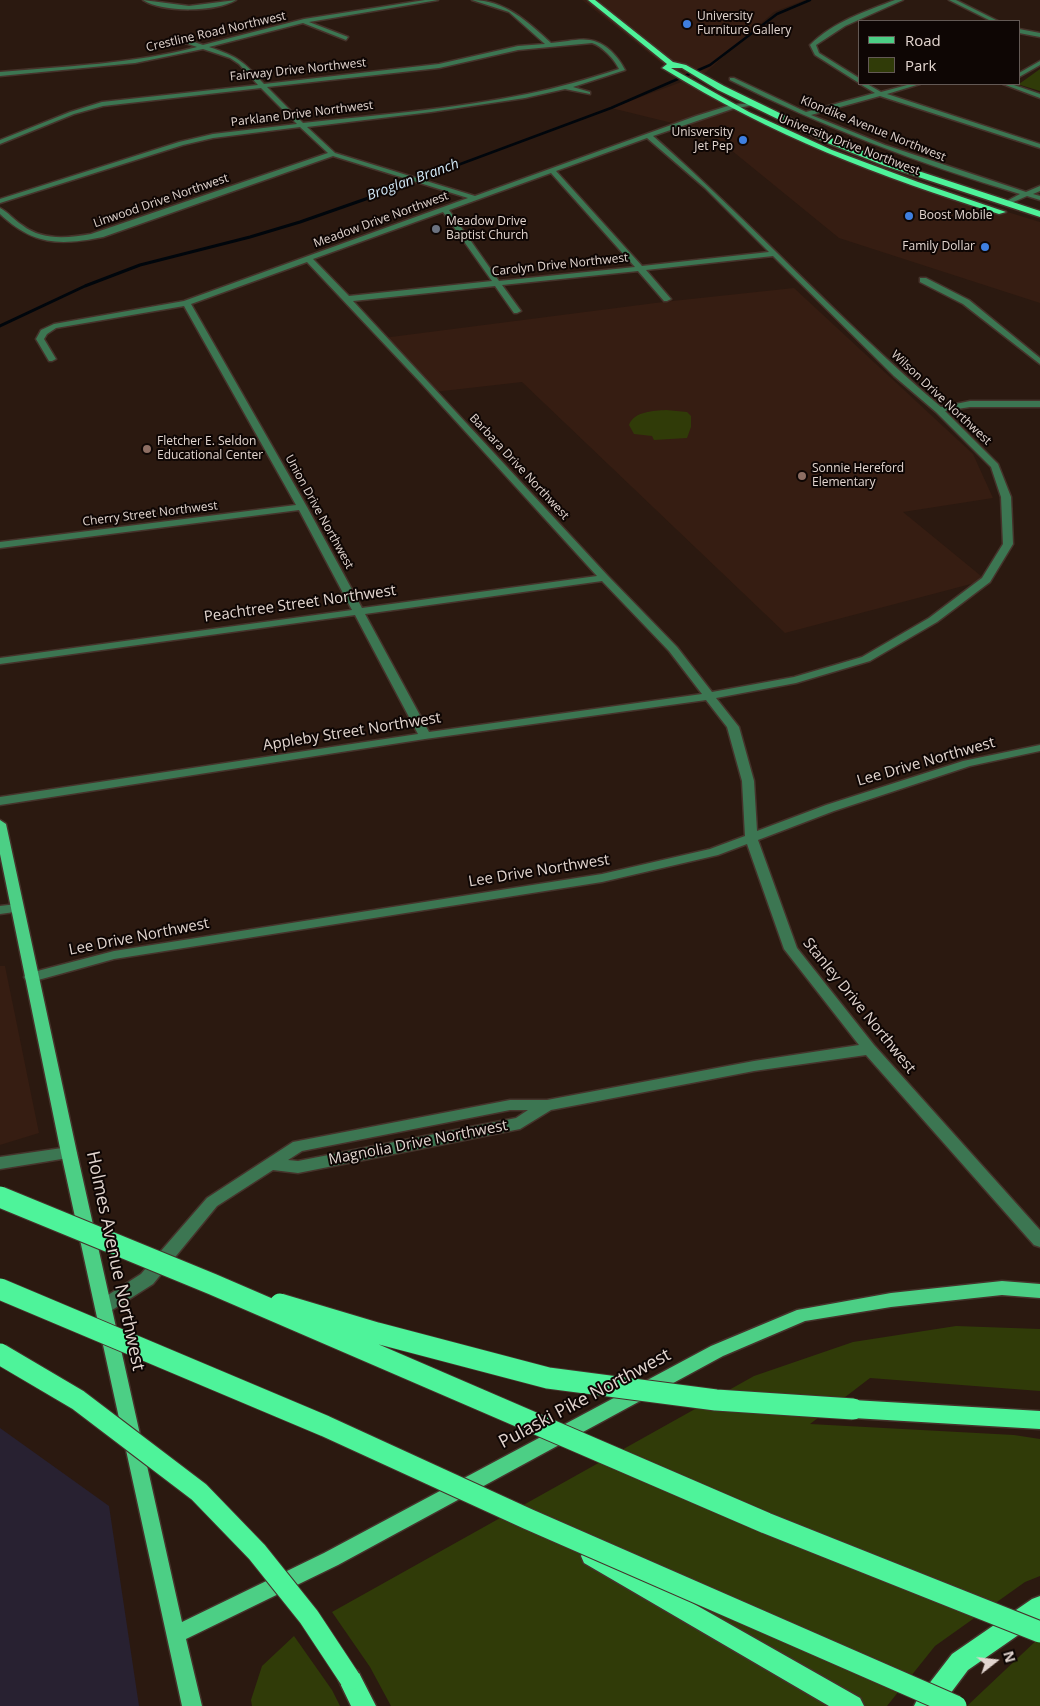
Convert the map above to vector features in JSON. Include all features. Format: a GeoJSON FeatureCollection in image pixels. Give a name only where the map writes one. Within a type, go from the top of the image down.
{"type":"FeatureCollection","features":[{"type":"Feature","properties":{"kind":"highway","name":"University Drive Northwest"},"geometry":{"type":"LineString","coordinates":[[591,0],[671,64],[684,66],[752,104],[807,131],[888,164],[1040,214]]}},
{"type":"Feature","properties":{"kind":"highway","name":"University Drive Northwest"},"geometry":{"type":"LineString","coordinates":[[671,64],[666,68],[690,84],[768,126],[835,155],[920,186],[1012,215]]}},
{"type":"Feature","properties":{"kind":"highway"},"geometry":{"type":"LineString","coordinates":[[920,186],[934,187],[996,204],[1007,203]]}},
{"type":"Feature","properties":{"kind":"highway"},"geometry":{"type":"LineString","coordinates":[[1030,221],[1040,224]]}},
{"type":"Feature","properties":{"kind":"highway"},"geometry":{"type":"LineString","coordinates":[[0,1197],[212,1284],[766,1523],[1040,1632]]}},
{"type":"Feature","properties":{"kind":"highway"},"geometry":{"type":"LineString","coordinates":[[212,1284],[377,1334],[548,1378],[716,1400],[1040,1420]]}},
{"type":"Feature","properties":{"kind":"highway"},"geometry":{"type":"LineString","coordinates":[[0,1288],[325,1426],[528,1519],[956,1706]]}},
{"type":"Feature","properties":{"kind":"highway"},"geometry":{"type":"LineString","coordinates":[[0,1354],[78,1400],[199,1492],[257,1552],[309,1617],[350,1679],[364,1706]]}},
{"type":"Feature","properties":{"kind":"highway"},"geometry":{"type":"LineString","coordinates":[[528,1519],[852,1706]]}},
{"type":"Feature","properties":{"kind":"highway"},"geometry":{"type":"LineString","coordinates":[[926,1706],[960,1662],[1040,1607]]}},
{"type":"Feature","properties":{"kind":"main road","name":"Holmes Avenue Northwest"},"geometry":{"type":"LineString","coordinates":[[0,824],[69,1153],[192,1706]]}},
{"type":"Feature","properties":{"kind":"main road","name":"Pulaski Pike Northwest"},"geometry":{"type":"LineString","coordinates":[[177,1634],[331,1559],[717,1351],[803,1315],[890,1300],[1002,1288],[1040,1291]]}},
{"type":"Feature","properties":{"kind":"street"},"geometry":{"type":"LineString","coordinates":[[146,0],[165,5],[187,6],[224,4],[232,0]]}},
{"type":"Feature","properties":{"kind":"street","name":"Crestline Road Northwest"},"geometry":{"type":"LineString","coordinates":[[0,74],[134,61],[204,47],[304,21],[435,0]]}},
{"type":"Feature","properties":{"kind":"street"},"geometry":{"type":"LineString","coordinates":[[475,0],[511,11],[549,44]]}},
{"type":"Feature","properties":{"kind":"street"},"geometry":{"type":"LineString","coordinates":[[858,81],[817,54],[814,45],[821,38],[855,19],[900,0]]}},
{"type":"Feature","properties":{"kind":"street"},"geometry":{"type":"LineString","coordinates":[[952,0],[993,20]]}},
{"type":"Feature","properties":{"kind":"street"},"geometry":{"type":"LineString","coordinates":[[855,19],[860,20]]}},
{"type":"Feature","properties":{"kind":"street"},"geometry":{"type":"LineString","coordinates":[[304,21],[346,38]]}},
{"type":"Feature","properties":{"kind":"street"},"geometry":{"type":"LineString","coordinates":[[1020,31],[1040,35]]}},
{"type":"Feature","properties":{"kind":"street"},"geometry":{"type":"LineString","coordinates":[[176,38],[232,57],[241,63],[301,125],[333,154],[475,198]]}},
{"type":"Feature","properties":{"kind":"street","name":"Fairway Drive Northwest"},"geometry":{"type":"LineString","coordinates":[[0,142],[102,104],[439,66],[518,48],[549,44],[592,41],[602,46],[619,63],[622,70],[612,72]]}},
{"type":"Feature","properties":{"kind":"street"},"geometry":{"type":"LineString","coordinates":[[1020,74],[1040,63]]}},
{"type":"Feature","properties":{"kind":"street","name":"Parklane Drive Northwest"},"geometry":{"type":"LineString","coordinates":[[0,201],[181,143],[213,136],[481,104],[565,87],[612,72]]}},
{"type":"Feature","properties":{"kind":"street","name":"Klondike Avenue Northwest"},"geometry":{"type":"LineString","coordinates":[[732,79],[778,103],[890,150],[950,171],[1040,198]]}},
{"type":"Feature","properties":{"kind":"street"},"geometry":{"type":"LineString","coordinates":[[865,85],[881,94],[1040,146]]}},
{"type":"Feature","properties":{"kind":"street"},"geometry":{"type":"LineString","coordinates":[[806,114],[913,85]]}},
{"type":"Feature","properties":{"kind":"street"},"geometry":{"type":"LineString","coordinates":[[1009,85],[1040,96]]}},
{"type":"Feature","properties":{"kind":"street"},"geometry":{"type":"LineString","coordinates":[[565,87],[588,93]]}},
{"type":"Feature","properties":{"kind":"street","name":"Meadow Drive Northwest"},"geometry":{"type":"LineString","coordinates":[[52,359],[40,339],[44,332],[54,326],[186,303],[648,136],[731,107],[752,104]]}},
{"type":"Feature","properties":{"kind":"street","name":"Wilson Drive Northwest"},"geometry":{"type":"LineString","coordinates":[[648,136],[707,187],[897,374],[939,410],[995,466],[1006,497],[1008,544],[986,580],[933,620],[866,659],[796,680],[708,696]]}},
{"type":"Feature","properties":{"kind":"street","name":"Linwood Drive Northwest"},"geometry":{"type":"LineString","coordinates":[[0,210],[29,233],[48,238],[75,239],[100,235],[333,154]]}},
{"type":"Feature","properties":{"kind":"street"},"geometry":{"type":"LineString","coordinates":[[552,170],[642,268],[667,299]]}},
{"type":"Feature","properties":{"kind":"street"},"geometry":{"type":"LineString","coordinates":[[1007,203],[1040,188]]}},
{"type":"Feature","properties":{"kind":"street"},"geometry":{"type":"LineString","coordinates":[[445,209],[517,311]]}},
{"type":"Feature","properties":{"kind":"street","name":"Carolyn Drive Northwest"},"geometry":{"type":"LineString","coordinates":[[346,299],[776,254]]}},
{"type":"Feature","properties":{"kind":"street","name":"Barbara Drive Northwest"},"geometry":{"type":"LineString","coordinates":[[308,258],[604,578],[673,649],[708,696]]}},
{"type":"Feature","properties":{"kind":"street"},"geometry":{"type":"LineString","coordinates":[[923,280],[966,302],[1040,362]]}},
{"type":"Feature","properties":{"kind":"street","name":"Union Drive Northwest"},"geometry":{"type":"LineString","coordinates":[[186,303],[302,507],[425,736]]}},
{"type":"Feature","properties":{"kind":"street"},"geometry":{"type":"LineString","coordinates":[[939,410],[970,404],[1040,404]]}},
{"type":"Feature","properties":{"kind":"street","name":"Cherry Street Northwest"},"geometry":{"type":"LineString","coordinates":[[0,545],[302,507]]}},
{"type":"Feature","properties":{"kind":"street","name":"Peachtree Street Northwest"},"geometry":{"type":"LineString","coordinates":[[0,661],[604,578]]}},
{"type":"Feature","properties":{"kind":"street","name":"Appleby Street Northwest"},"geometry":{"type":"LineString","coordinates":[[0,801],[425,736],[708,696]]}},
{"type":"Feature","properties":{"kind":"street","name":"Stanley Drive Northwest"},"geometry":{"type":"LineString","coordinates":[[708,696],[733,727],[748,781],[752,838],[791,949],[869,1048],[1040,1241]]}},
{"type":"Feature","properties":{"kind":"street","name":"Lee Drive Northwest"},"geometry":{"type":"LineString","coordinates":[[31,976],[114,955],[602,878],[714,852],[830,808],[967,763],[1040,748]]}},
{"type":"Feature","properties":{"kind":"street"},"geometry":{"type":"LineString","coordinates":[[0,910],[17,908]]}},
{"type":"Feature","properties":{"kind":"street","name":"Magnolia Drive Northwest"},"geometry":{"type":"LineString","coordinates":[[103,1307],[147,1279],[212,1202],[269,1164],[298,1167],[520,1123],[547,1105],[754,1066],[869,1048]]}},
{"type":"Feature","properties":{"kind":"street"},"geometry":{"type":"LineString","coordinates":[[0,1163],[69,1153]]}},
{"type":"Feature","properties":{"kind":"shaded area"},"geometry":{"type":"Polygon","coordinates":[[[582,0],[805,0],[774,12],[705,73],[685,82],[739,113],[875,171],[1040,222],[1040,303],[839,238],[709,132],[611,108],[684,81],[582,0]]]}},
{"type":"Feature","properties":{"kind":"shaded area","name":"Sonnie Hereford Elementary"},"geometry":{"type":"Polygon","coordinates":[[[794,288],[973,454],[993,498],[903,512],[986,580],[785,633],[522,382],[434,392],[383,338],[663,302],[794,288]]]}},
{"type":"Feature","properties":{"kind":"shaded area"},"geometry":{"type":"Polygon","coordinates":[[[0,966],[5,966],[39,1133],[0,1145],[0,966]]]}},
{"type":"Feature","properties":{"kind":"shaded area"},"geometry":{"type":"Polygon","coordinates":[[[0,1428],[109,1506],[139,1706],[0,1706],[0,1428]]]}},
{"type":"Feature","properties":{"kind":"green space"},"geometry":{"type":"Polygon","coordinates":[[[1040,69],[1040,91],[1020,85],[1040,69]]]}},
{"type":"Feature","properties":{"kind":"green space"},"geometry":{"type":"Polygon","coordinates":[[[666,410],[687,412],[691,416],[691,427],[687,438],[654,440],[652,436],[634,434],[629,425],[635,417],[640,414],[666,410]]]}},
{"type":"Feature","properties":{"kind":"green space"},"geometry":{"type":"Polygon","coordinates":[[[956,1326],[1040,1329],[1040,1391],[870,1378],[810,1424],[1014,1435],[1040,1439],[1040,1576],[1025,1582],[935,1646],[887,1706],[391,1706],[370,1667],[332,1612],[754,1376],[853,1342],[956,1326]]]}},
{"type":"Feature","properties":{"kind":"green space"},"geometry":{"type":"Polygon","coordinates":[[[294,1636],[332,1690],[340,1706],[252,1706],[251,1700],[262,1666],[294,1636]]]}},
{"type":"Feature","properties":{"kind":"green space"},"geometry":{"type":"Polygon","coordinates":[[[1040,1637],[1040,1706],[967,1706],[1040,1637]]]}},
{"type":"Feature","properties":{"kind":"waterway","name":"Broglan Branch"},"geometry":{"type":"LineString","coordinates":[[396,188],[611,108],[710,65],[777,14],[810,0]]}},
{"type":"Feature","properties":{"kind":"waterway","name":"Broglan Branch"},"geometry":{"type":"LineString","coordinates":[[0,326],[85,286],[140,265],[250,237],[300,222],[400,187]]}},
{"type":"Feature","properties":{"kind":"place","name":"University Furniture Gallery"},"geometry":{"type":"Point","coordinates":[687,24]}},
{"type":"Feature","properties":{"kind":"place","name":"Unisversity Jet Pep"},"geometry":{"type":"Point","coordinates":[743,140]}},
{"type":"Feature","properties":{"kind":"place","name":"Boost Mobile"},"geometry":{"type":"Point","coordinates":[909,216]}},
{"type":"Feature","properties":{"kind":"place","name":"Meadow Drive Baptist Church"},"geometry":{"type":"Point","coordinates":[436,229]}},
{"type":"Feature","properties":{"kind":"place","name":"Family Dollar"},"geometry":{"type":"Point","coordinates":[985,247]}},
{"type":"Feature","properties":{"kind":"place","name":"Fletcher E. Seldon Educational Center"},"geometry":{"type":"Point","coordinates":[147,449]}},
{"type":"Feature","properties":{"kind":"place","name":"Sonnie Hereford Elementary"},"geometry":{"type":"Point","coordinates":[802,476]}}]}
